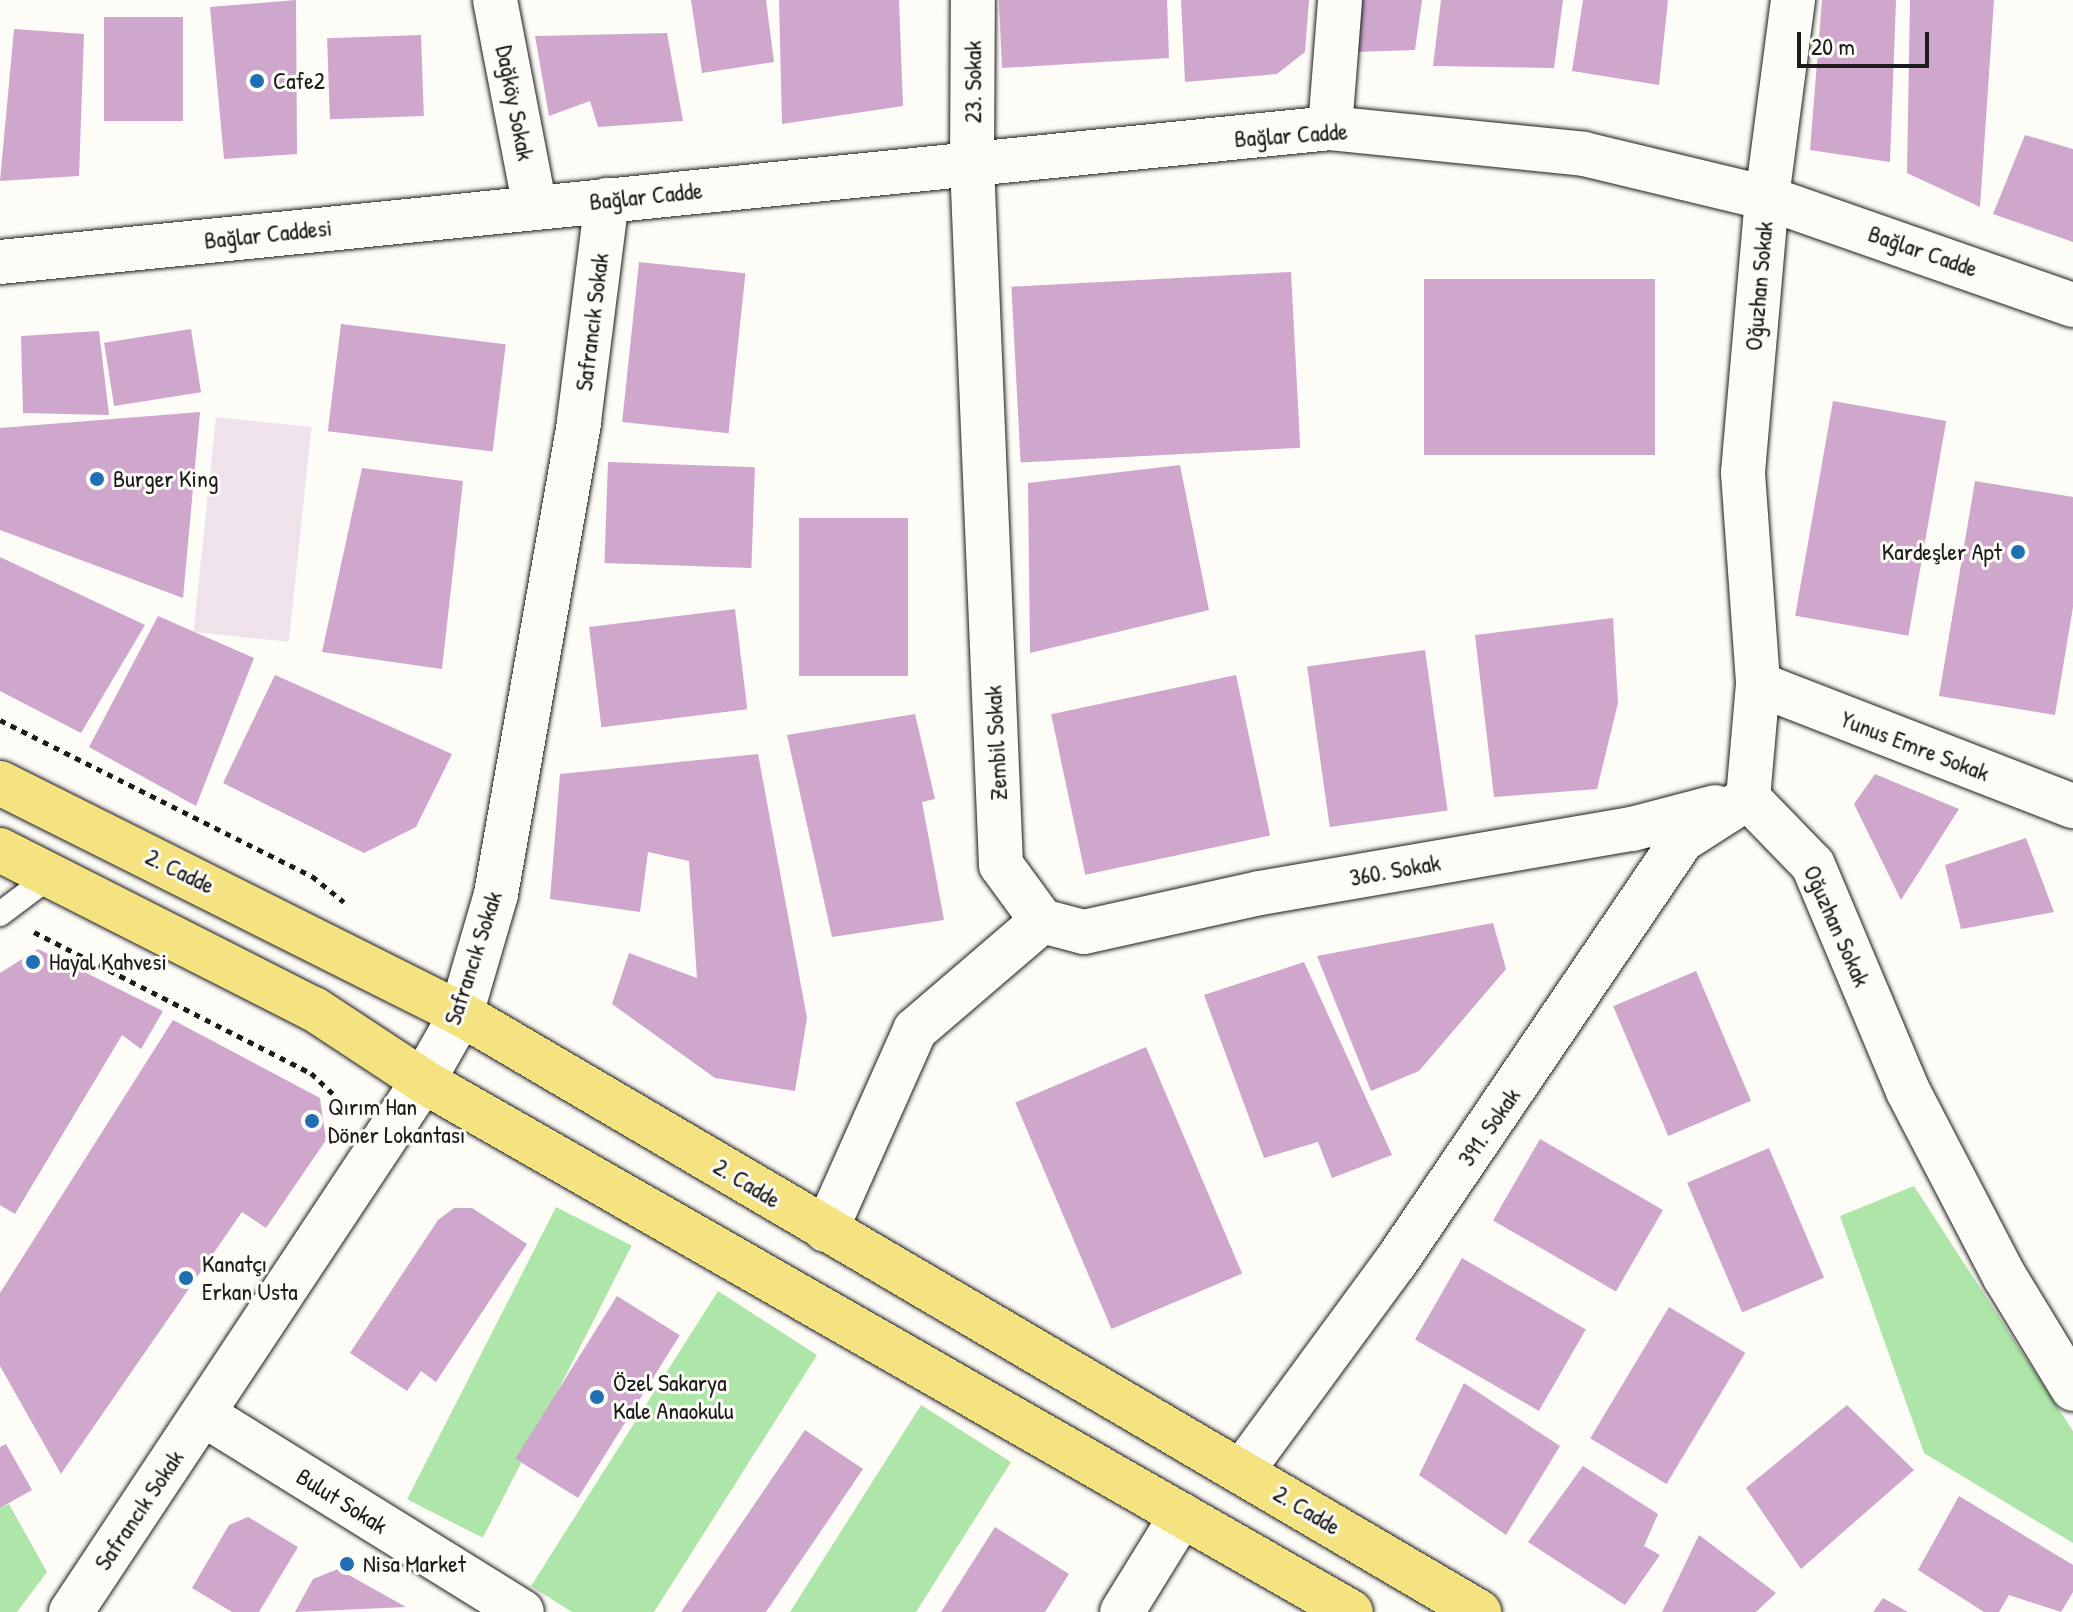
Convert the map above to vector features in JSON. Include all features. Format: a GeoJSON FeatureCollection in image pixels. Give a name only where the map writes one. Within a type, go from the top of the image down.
{"type":"FeatureCollection","features":[{"type":"Feature","properties":{"kind":"main road","name":"2. Cadde"},"geometry":{"type":"LineString","coordinates":[[0,783],[461,1014],[1479,1612]]}},
{"type":"Feature","properties":{"kind":"main road"},"geometry":{"type":"LineString","coordinates":[[0,850],[53,874],[314,1009],[423,1081],[1351,1612]]}},
{"type":"Feature","properties":{"kind":"street","name":"Dağköy Sokak"},"geometry":{"type":"LineString","coordinates":[[495,0],[535,207]]}},
{"type":"Feature","properties":{"kind":"street","name":"23. Sokak"},"geometry":{"type":"LineString","coordinates":[[972,165],[973,0]]}},
{"type":"Feature","properties":{"kind":"street"},"geometry":{"type":"LineString","coordinates":[[1330,128],[1340,0]]}},
{"type":"Feature","properties":{"kind":"street","name":"Oğuzhan Sokak"},"geometry":{"type":"LineString","coordinates":[[1793,0],[1767,198],[1743,473],[1758,684],[1748,798],[1813,865],[1908,1091],[2005,1277],[2073,1389]]}},
{"type":"Feature","properties":{"kind":"street","name":"Bağlar Cadde"},"geometry":{"type":"LineString","coordinates":[[535,207],[1330,128],[1584,154],[1767,198],[2073,305]]}},
{"type":"Feature","properties":{"kind":"street","name":"Zembil Sokak"},"geometry":{"type":"LineString","coordinates":[[972,165],[1001,865],[1042,921]]}},
{"type":"Feature","properties":{"kind":"street","name":"Safrancık Sokak"},"geometry":{"type":"LineString","coordinates":[[71,1612],[423,1081],[461,1014],[496,894],[579,421],[607,200]]}},
{"type":"Feature","properties":{"kind":"street","name":"Bağlar Caddesi"},"geometry":{"type":"LineString","coordinates":[[0,262],[535,207]]}},
{"type":"Feature","properties":{"kind":"street","name":"Yunus Emre Sokak"},"geometry":{"type":"LineString","coordinates":[[1758,684],[2073,806]]}},
{"type":"Feature","properties":{"kind":"street","name":"360. Sokak"},"geometry":{"type":"LineString","coordinates":[[1042,921],[1084,932],[1260,893],[1632,829],[1748,798]]}},
{"type":"Feature","properties":{"kind":"street","name":"391. Sokak"},"geometry":{"type":"LineString","coordinates":[[1242,1471],[1395,1263],[1682,840],[1748,798]]}},
{"type":"Feature","properties":{"kind":"street"},"geometry":{"type":"LineString","coordinates":[[826,1230],[915,1030],[1042,921]]}},
{"type":"Feature","properties":{"kind":"street","name":"Bulut Sokak"},"geometry":{"type":"LineString","coordinates":[[203,1414],[522,1612]]}},
{"type":"Feature","properties":{"kind":"street"},"geometry":{"type":"LineString","coordinates":[[1122,1612],[1182,1515]]}},
{"type":"Feature","properties":{"kind":"lane"},"geometry":{"type":"LineString","coordinates":[[0,914],[53,874]]}},
{"type":"Feature","properties":{"kind":"path"},"geometry":{"type":"LineString","coordinates":[[0,720],[312,876],[348,905]]}},
{"type":"Feature","properties":{"kind":"path"},"geometry":{"type":"LineString","coordinates":[[24,928],[311,1073],[339,1094],[374,1155]]}},
{"type":"Feature","properties":{"kind":"shaded area"},"geometry":{"type":"Polygon","coordinates":[[[216,417],[311,427],[289,642],[193,632],[216,417]]]}},
{"type":"Feature","properties":{"kind":"green space"},"geometry":{"type":"Polygon","coordinates":[[[1914,1186],[2073,1431],[2073,1543],[1924,1453],[1840,1216],[1914,1186]]]}},
{"type":"Feature","properties":{"kind":"green space"},"geometry":{"type":"Polygon","coordinates":[[[556,1207],[632,1246],[483,1538],[407,1499],[556,1207]]]}},
{"type":"Feature","properties":{"kind":"green space"},"geometry":{"type":"Polygon","coordinates":[[[718,1291],[817,1355],[654,1612],[572,1612],[531,1586],[718,1291]]]}},
{"type":"Feature","properties":{"kind":"green space"},"geometry":{"type":"Polygon","coordinates":[[[921,1405],[1011,1462],[916,1612],[790,1612],[921,1405]]]}},
{"type":"Feature","properties":{"kind":"green space"},"geometry":{"type":"Polygon","coordinates":[[[9,1504],[47,1572],[17,1612],[0,1612],[0,1508],[9,1504]]]}},
{"type":"Feature","properties":{"kind":"building","name":"Cafe2"},"geometry":{"type":"Polygon","coordinates":[[[296,0],[297,154],[224,159],[210,7],[296,0]]]}},
{"type":"Feature","properties":{"kind":"building"},"geometry":{"type":"Polygon","coordinates":[[[691,0],[766,0],[774,62],[702,73],[691,0]]]}},
{"type":"Feature","properties":{"kind":"building"},"geometry":{"type":"Polygon","coordinates":[[[779,0],[899,0],[903,106],[782,124],[779,0]]]}},
{"type":"Feature","properties":{"kind":"building"},"geometry":{"type":"Polygon","coordinates":[[[999,0],[1167,0],[1169,58],[1002,68],[999,0]]]}},
{"type":"Feature","properties":{"kind":"building"},"geometry":{"type":"Polygon","coordinates":[[[1181,0],[1309,0],[1305,52],[1277,74],[1185,82],[1181,0]]]}},
{"type":"Feature","properties":{"kind":"building"},"geometry":{"type":"Polygon","coordinates":[[[1358,0],[1422,0],[1415,50],[1355,52],[1358,0]]]}},
{"type":"Feature","properties":{"kind":"building"},"geometry":{"type":"Polygon","coordinates":[[[1441,0],[1563,0],[1554,68],[1433,66],[1441,0]]]}},
{"type":"Feature","properties":{"kind":"building"},"geometry":{"type":"Polygon","coordinates":[[[1583,0],[1668,0],[1659,85],[1572,71],[1583,0]]]}},
{"type":"Feature","properties":{"kind":"building"},"geometry":{"type":"Polygon","coordinates":[[[1822,0],[1896,0],[1890,162],[1810,150],[1822,0]]]}},
{"type":"Feature","properties":{"kind":"building"},"geometry":{"type":"Polygon","coordinates":[[[1910,0],[1994,0],[1980,207],[1907,173],[1910,0]]]}},
{"type":"Feature","properties":{"kind":"building"},"geometry":{"type":"Polygon","coordinates":[[[104,17],[183,17],[183,121],[104,121],[104,17]]]}},
{"type":"Feature","properties":{"kind":"building"},"geometry":{"type":"Polygon","coordinates":[[[14,29],[84,34],[79,176],[0,181],[14,29]]]}},
{"type":"Feature","properties":{"kind":"building"},"geometry":{"type":"Polygon","coordinates":[[[667,33],[683,121],[598,127],[590,101],[549,116],[535,36],[667,33]]]}},
{"type":"Feature","properties":{"kind":"building"},"geometry":{"type":"Polygon","coordinates":[[[421,35],[424,116],[330,119],[327,38],[421,35]]]}},
{"type":"Feature","properties":{"kind":"building"},"geometry":{"type":"Polygon","coordinates":[[[2025,135],[2073,149],[2073,242],[1993,214],[2025,135]]]}},
{"type":"Feature","properties":{"kind":"building"},"geometry":{"type":"Polygon","coordinates":[[[639,262],[745,273],[729,433],[622,422],[639,262]]]}},
{"type":"Feature","properties":{"kind":"building"},"geometry":{"type":"Polygon","coordinates":[[[1291,272],[1300,448],[1021,462],[1011,287],[1291,272]]]}},
{"type":"Feature","properties":{"kind":"building"},"geometry":{"type":"Polygon","coordinates":[[[1424,279],[1655,279],[1655,455],[1424,455],[1424,279]]]}},
{"type":"Feature","properties":{"kind":"building"},"geometry":{"type":"Polygon","coordinates":[[[341,324],[506,344],[493,451],[328,431],[341,324]]]}},
{"type":"Feature","properties":{"kind":"building"},"geometry":{"type":"Polygon","coordinates":[[[191,329],[201,392],[114,406],[104,343],[191,329]]]}},
{"type":"Feature","properties":{"kind":"building"},"geometry":{"type":"Polygon","coordinates":[[[99,331],[109,415],[23,413],[21,336],[99,331]]]}},
{"type":"Feature","properties":{"kind":"building"},"geometry":{"type":"Polygon","coordinates":[[[1833,401],[1946,421],[1908,636],[1795,616],[1833,401]]]}},
{"type":"Feature","properties":{"kind":"building","name":"Burger King"},"geometry":{"type":"Polygon","coordinates":[[[200,412],[183,598],[0,530],[0,428],[200,412]]]}},
{"type":"Feature","properties":{"kind":"building"},"geometry":{"type":"Polygon","coordinates":[[[608,462],[755,467],[751,568],[604,563],[608,462]]]}},
{"type":"Feature","properties":{"kind":"building"},"geometry":{"type":"Polygon","coordinates":[[[1180,465],[1209,610],[1030,653],[1028,483],[1180,465]]]}},
{"type":"Feature","properties":{"kind":"building"},"geometry":{"type":"Polygon","coordinates":[[[362,468],[463,481],[442,669],[322,652],[362,468]]]}},
{"type":"Feature","properties":{"kind":"building","name":"Kardeşler Apt"},"geometry":{"type":"Polygon","coordinates":[[[1975,481],[2073,497],[2073,607],[2055,715],[1939,696],[1975,481]]]}},
{"type":"Feature","properties":{"kind":"building"},"geometry":{"type":"Polygon","coordinates":[[[799,518],[908,518],[908,676],[799,676],[799,518]]]}},
{"type":"Feature","properties":{"kind":"building"},"geometry":{"type":"Polygon","coordinates":[[[0,557],[145,625],[81,733],[0,691],[0,557]]]}},
{"type":"Feature","properties":{"kind":"building"},"geometry":{"type":"Polygon","coordinates":[[[735,609],[747,709],[601,727],[589,627],[735,609]]]}},
{"type":"Feature","properties":{"kind":"building"},"geometry":{"type":"Polygon","coordinates":[[[158,616],[254,658],[196,806],[89,747],[158,616]]]}},
{"type":"Feature","properties":{"kind":"building"},"geometry":{"type":"Polygon","coordinates":[[[1613,618],[1618,703],[1597,789],[1494,797],[1475,635],[1613,618]]]}},
{"type":"Feature","properties":{"kind":"building"},"geometry":{"type":"Polygon","coordinates":[[[1425,650],[1448,810],[1330,827],[1307,667],[1425,650]]]}},
{"type":"Feature","properties":{"kind":"building"},"geometry":{"type":"Polygon","coordinates":[[[275,675],[452,754],[416,827],[364,853],[223,783],[275,675]]]}},
{"type":"Feature","properties":{"kind":"building"},"geometry":{"type":"Polygon","coordinates":[[[1236,675],[1270,835],[1085,875],[1051,714],[1236,675]]]}},
{"type":"Feature","properties":{"kind":"building"},"geometry":{"type":"Polygon","coordinates":[[[915,714],[935,799],[922,802],[944,920],[832,937],[787,735],[915,714]]]}},
{"type":"Feature","properties":{"kind":"building"},"geometry":{"type":"Polygon","coordinates":[[[758,754],[807,1018],[795,1091],[715,1078],[612,1004],[629,953],[697,978],[689,861],[648,852],[640,912],[550,899],[560,774],[758,754]]]}},
{"type":"Feature","properties":{"kind":"building"},"geometry":{"type":"Polygon","coordinates":[[[1875,774],[1959,809],[1901,900],[1854,804],[1875,774]]]}},
{"type":"Feature","properties":{"kind":"building"},"geometry":{"type":"Polygon","coordinates":[[[2026,838],[2054,912],[1961,929],[1945,865],[2026,838]]]}},
{"type":"Feature","properties":{"kind":"building"},"geometry":{"type":"Polygon","coordinates":[[[1493,923],[1506,969],[1419,1071],[1371,1091],[1317,956],[1493,923]]]}},
{"type":"Feature","properties":{"kind":"building"},"geometry":{"type":"Polygon","coordinates":[[[38,949],[163,1011],[141,1049],[122,1035],[15,1214],[0,1205],[0,973],[38,949]]]}},
{"type":"Feature","properties":{"kind":"building"},"geometry":{"type":"Polygon","coordinates":[[[1304,962],[1392,1155],[1332,1178],[1318,1142],[1264,1158],[1204,995],[1304,962]]]}},
{"type":"Feature","properties":{"kind":"building"},"geometry":{"type":"Polygon","coordinates":[[[1696,971],[1751,1101],[1668,1136],[1613,1006],[1696,971]]]}},
{"type":"Feature","properties":{"kind":"building"},"geometry":{"type":"Polygon","coordinates":[[[173,1020],[320,1098],[326,1140],[266,1228],[242,1212],[61,1474],[0,1366],[0,1293],[173,1020]]]}},
{"type":"Feature","properties":{"kind":"building"},"geometry":{"type":"Polygon","coordinates":[[[1146,1047],[1242,1273],[1111,1329],[1015,1102],[1146,1047]]]}},
{"type":"Feature","properties":{"kind":"building"},"geometry":{"type":"Polygon","coordinates":[[[1540,1139],[1663,1210],[1616,1291],[1493,1220],[1540,1139]]]}},
{"type":"Feature","properties":{"kind":"building"},"geometry":{"type":"Polygon","coordinates":[[[1769,1148],[1824,1278],[1742,1313],[1687,1183],[1769,1148]]]}},
{"type":"Feature","properties":{"kind":"building"},"geometry":{"type":"Polygon","coordinates":[[[454,1208],[472,1208],[527,1244],[436,1382],[421,1371],[407,1391],[350,1353],[438,1220],[454,1208]]]}},
{"type":"Feature","properties":{"kind":"building"},"geometry":{"type":"Polygon","coordinates":[[[1462,1258],[1586,1330],[1539,1411],[1415,1339],[1462,1258]]]}},
{"type":"Feature","properties":{"kind":"building","name":"Özel Sakarya Kale Anaokulu"},"geometry":{"type":"Polygon","coordinates":[[[617,1296],[680,1335],[578,1498],[515,1459],[617,1296]]]}},
{"type":"Feature","properties":{"kind":"building"},"geometry":{"type":"Polygon","coordinates":[[[1669,1307],[1745,1353],[1666,1484],[1590,1438],[1669,1307]]]}},
{"type":"Feature","properties":{"kind":"building"},"geometry":{"type":"Polygon","coordinates":[[[1464,1383],[1560,1446],[1506,1535],[1419,1475],[1464,1383]]]}},
{"type":"Feature","properties":{"kind":"building"},"geometry":{"type":"Polygon","coordinates":[[[1847,1405],[1914,1470],[1801,1569],[1746,1488],[1847,1405]]]}},
{"type":"Feature","properties":{"kind":"building"},"geometry":{"type":"Polygon","coordinates":[[[805,1430],[863,1469],[766,1612],[681,1612],[805,1430]]]}},
{"type":"Feature","properties":{"kind":"building"},"geometry":{"type":"Polygon","coordinates":[[[6,1444],[32,1490],[0,1508],[0,1447],[6,1444]]]}},
{"type":"Feature","properties":{"kind":"building"},"geometry":{"type":"Polygon","coordinates":[[[1583,1466],[1658,1514],[1644,1546],[1660,1555],[1625,1605],[1528,1542],[1583,1466]]]}},
{"type":"Feature","properties":{"kind":"building"},"geometry":{"type":"Polygon","coordinates":[[[1959,1496],[2073,1565],[2073,1592],[2061,1612],[2009,1595],[1999,1612],[1984,1612],[1918,1570],[1959,1496]]]}},
{"type":"Feature","properties":{"kind":"building"},"geometry":{"type":"Polygon","coordinates":[[[248,1517],[298,1547],[259,1612],[232,1612],[192,1588],[229,1525],[248,1517]]]}},
{"type":"Feature","properties":{"kind":"building"},"geometry":{"type":"Polygon","coordinates":[[[995,1527],[1069,1574],[1045,1612],[941,1612],[995,1527]]]}},
{"type":"Feature","properties":{"kind":"building"},"geometry":{"type":"Polygon","coordinates":[[[1699,1535],[1776,1593],[1756,1612],[1662,1612],[1699,1535]]]}},
{"type":"Feature","properties":{"kind":"building"},"geometry":{"type":"Polygon","coordinates":[[[338,1569],[406,1607],[295,1612],[313,1579],[338,1569]]]}},
{"type":"Feature","properties":{"kind":"building"},"geometry":{"type":"Polygon","coordinates":[[[1883,1598],[1908,1612],[1873,1612],[1883,1598]]]}},
{"type":"Feature","properties":{"kind":"place","name":"Cafe2"},"geometry":{"type":"Point","coordinates":[257,81]}},
{"type":"Feature","properties":{"kind":"place","name":"Burger King"},"geometry":{"type":"Point","coordinates":[97,479]}},
{"type":"Feature","properties":{"kind":"place","name":"Kardeşler Apt"},"geometry":{"type":"Point","coordinates":[2018,552]}},
{"type":"Feature","properties":{"kind":"place","name":"Hayal Kahvesi"},"geometry":{"type":"Point","coordinates":[33,962]}},
{"type":"Feature","properties":{"kind":"place","name":"Qırım Han Döner Lokantası"},"geometry":{"type":"Point","coordinates":[312,1121]}},
{"type":"Feature","properties":{"kind":"place","name":"Kanatçı Erkan Usta"},"geometry":{"type":"Point","coordinates":[186,1278]}},
{"type":"Feature","properties":{"kind":"place","name":"Özel Sakarya Kale Anaokulu"},"geometry":{"type":"Point","coordinates":[597,1397]}},
{"type":"Feature","properties":{"kind":"place","name":"Nisa Market"},"geometry":{"type":"Point","coordinates":[347,1564]}}]}
